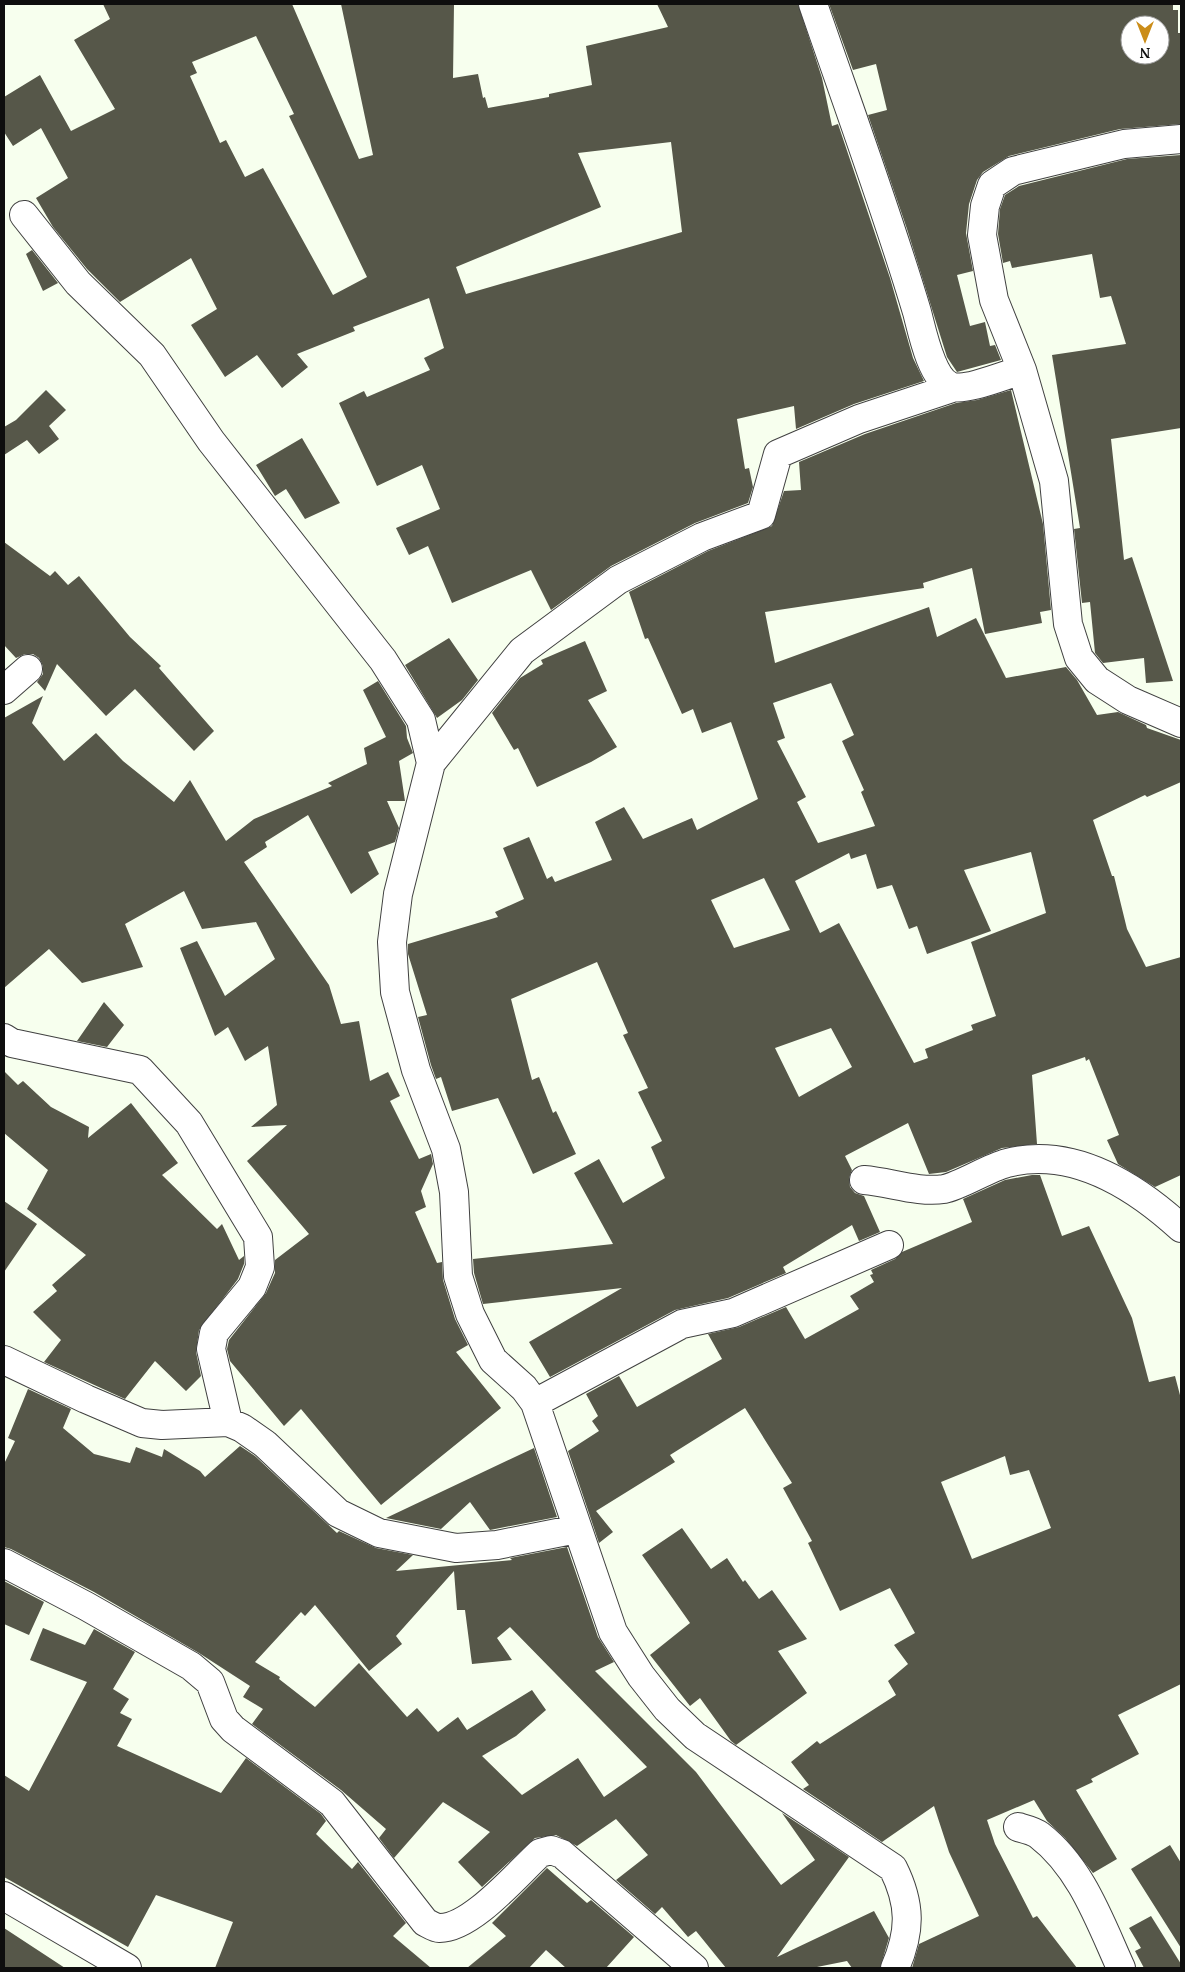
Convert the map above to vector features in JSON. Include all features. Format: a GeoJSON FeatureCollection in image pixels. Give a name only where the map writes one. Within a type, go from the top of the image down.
{"type":"FeatureCollection","features":[{"type":"Feature","properties":{"kind":"street"},"geometry":{"type":"LineString","coordinates":[[813,4],[894,234],[931,361],[945,384],[952,388]]}},
{"type":"Feature","properties":{"kind":"street"},"geometry":{"type":"LineString","coordinates":[[1181,139],[1124,144],[1013,171],[992,185],[984,206],[982,235],[994,300],[1022,370],[1054,481],[1068,624],[1079,658],[1097,680],[1128,700],[1181,724]]}},
{"type":"Feature","properties":{"kind":"street"},"geometry":{"type":"LineString","coordinates":[[24,215],[78,283],[152,355],[211,441],[384,660],[421,720],[431,762]]}},
{"type":"Feature","properties":{"kind":"street"},"geometry":{"type":"LineString","coordinates":[[895,1968],[907,1930],[904,1891],[893,1868],[695,1736],[667,1710],[641,1676],[614,1632],[534,1403],[524,1388],[493,1360],[470,1314],[458,1276],[454,1192],[446,1149],[416,1070],[396,992],[392,942],[398,894],[431,762],[522,651],[618,580],[702,537],[761,515],[778,454],[859,419],[952,388],[963,388],[1022,370]]}},
{"type":"Feature","properties":{"kind":"street"},"geometry":{"type":"LineString","coordinates":[[4,690],[28,669]]}},
{"type":"Feature","properties":{"kind":"street"},"geometry":{"type":"LineString","coordinates":[[4,1038],[12,1043],[140,1070],[188,1123],[258,1236],[260,1267],[252,1287],[214,1333],[212,1341],[211,1349],[228,1422]]}},
{"type":"Feature","properties":{"kind":"street"},"geometry":{"type":"LineString","coordinates":[[864,1180],[926,1189],[945,1189],[1007,1163],[1038,1158],[1071,1162],[1093,1169],[1114,1179],[1153,1202],[1181,1228]]}},
{"type":"Feature","properties":{"kind":"street"},"geometry":{"type":"LineString","coordinates":[[534,1403],[682,1324],[733,1313],[889,1245]]}},
{"type":"Feature","properties":{"kind":"street"},"geometry":{"type":"LineString","coordinates":[[4,1360],[142,1423],[162,1426],[228,1422],[242,1428],[265,1444],[338,1513],[379,1534],[456,1548],[497,1545],[577,1529]]}},
{"type":"Feature","properties":{"kind":"street"},"geometry":{"type":"LineString","coordinates":[[4,1563],[86,1606],[191,1666],[210,1682],[224,1719],[234,1729],[332,1803],[425,1922],[438,1929],[454,1925],[472,1916],[540,1853],[551,1850],[562,1854],[694,1968]]}},
{"type":"Feature","properties":{"kind":"street"},"geometry":{"type":"LineString","coordinates":[[1018,1827],[1038,1834],[1066,1860],[1093,1907],[1121,1968]]}},
{"type":"Feature","properties":{"kind":"street"},"geometry":{"type":"LineString","coordinates":[[4,1896],[126,1968]]}},
{"type":"Feature","properties":{"kind":"building"},"geometry":{"type":"Polygon","coordinates":[[[103,4],[292,4],[359,159],[373,155],[341,4],[454,4],[453,78],[478,74],[483,98],[485,97],[488,108],[549,97],[549,94],[592,85],[586,46],[668,27],[657,4],[798,4],[822,78],[832,126],[838,124],[890,278],[913,358],[924,381],[854,404],[796,429],[794,406],[737,419],[745,469],[749,468],[753,487],[748,503],[695,523],[611,566],[551,610],[531,570],[452,603],[428,546],[409,555],[396,528],[440,509],[422,465],[377,486],[339,403],[364,391],[367,397],[430,370],[424,358],[444,348],[429,298],[353,327],[355,331],[297,354],[308,367],[282,388],[257,355],[225,377],[191,325],[217,309],[191,258],[120,302],[87,269],[53,227],[36,198],[68,178],[41,128],[13,146],[4,132],[4,97],[40,75],[71,131],[115,109],[74,40],[110,19],[103,4]],[[256,36],[192,62],[197,73],[190,76],[220,143],[226,140],[245,177],[263,168],[333,295],[367,277],[289,116],[294,114],[256,36]],[[671,142],[578,153],[601,207],[456,267],[466,294],[682,232],[671,142]]]}},
{"type":"Feature","properties":{"kind":"building"},"geometry":{"type":"Polygon","coordinates":[[[829,4],[1173,4],[1173,10],[1178,10],[1178,33],[1181,33],[1181,124],[1120,129],[1009,156],[983,172],[977,180],[969,204],[966,233],[973,271],[957,275],[970,326],[985,322],[990,346],[995,345],[1001,360],[957,372],[947,357],[907,229],[868,115],[887,110],[876,64],[853,70],[829,4]]]}},
{"type":"Feature","properties":{"kind":"building"},"geometry":{"type":"Polygon","coordinates":[[[1181,155],[1181,428],[1111,439],[1124,560],[1132,557],[1173,681],[1146,683],[1144,658],[1103,663],[1095,653],[1090,602],[1082,603],[1074,529],[1080,528],[1052,355],[1126,344],[1111,296],[1100,298],[1092,254],[1012,268],[1010,261],[1003,263],[998,234],[1000,209],[1005,195],[1019,186],[1127,159],[1181,155]]]}},
{"type":"Feature","properties":{"kind":"building"},"geometry":{"type":"Polygon","coordinates":[[[32,250],[58,283],[43,291],[26,254],[32,250]]]}},
{"type":"Feature","properties":{"kind":"building"},"geometry":{"type":"Polygon","coordinates":[[[46,390],[66,410],[49,426],[59,439],[39,454],[27,440],[4,455],[4,427],[16,420],[46,390]]]}},
{"type":"Feature","properties":{"kind":"building"},"geometry":{"type":"Polygon","coordinates":[[[1011,390],[1043,524],[1051,610],[1040,612],[1042,623],[985,634],[972,568],[923,583],[924,588],[765,612],[775,663],[929,607],[937,637],[976,618],[1006,678],[1066,667],[1077,680],[1097,715],[1118,712],[1146,725],[1147,728],[1181,740],[1181,782],[1147,797],[1145,795],[1093,820],[1112,876],[1114,876],[1127,929],[1146,967],[1181,957],[1181,1175],[1155,1187],[1118,1164],[1107,1140],[1119,1135],[1089,1059],[1086,1061],[1085,1057],[1032,1075],[1037,1144],[1002,1148],[946,1172],[929,1174],[908,1123],[845,1156],[852,1170],[849,1178],[850,1187],[855,1193],[864,1196],[880,1232],[859,1241],[852,1225],[783,1267],[786,1273],[728,1298],[675,1310],[550,1377],[529,1342],[622,1288],[483,1304],[474,1273],[473,1259],[613,1244],[574,1173],[599,1159],[623,1203],[665,1178],[651,1147],[662,1141],[638,1092],[648,1088],[623,1035],[628,1033],[597,962],[511,999],[532,1080],[539,1077],[553,1113],[556,1111],[576,1154],[533,1174],[498,1098],[452,1111],[441,1077],[436,1079],[418,1017],[427,1015],[408,954],[408,944],[498,917],[495,912],[524,899],[503,848],[529,837],[547,879],[552,876],[555,882],[612,860],[595,822],[624,807],[643,839],[692,818],[697,830],[758,799],[731,722],[702,733],[693,709],[682,714],[648,638],[645,639],[629,592],[708,551],[772,526],[784,491],[801,490],[799,462],[865,434],[956,403],[977,400],[1011,390]],[[831,683],[773,703],[785,738],[777,741],[806,797],[797,802],[818,843],[875,826],[861,792],[864,790],[842,741],[854,735],[831,683]],[[1031,852],[964,870],[991,931],[927,954],[917,926],[909,929],[892,885],[877,889],[866,854],[851,859],[849,853],[795,881],[820,933],[839,923],[914,1063],[928,1058],[925,1049],[973,1030],[971,1025],[996,1016],[971,942],[1046,913],[1031,852]],[[764,878],[711,900],[734,948],[790,930],[764,878]],[[831,1028],[775,1048],[799,1097],[852,1067],[831,1028]]]}},
{"type":"Feature","properties":{"kind":"building"},"geometry":{"type":"Polygon","coordinates":[[[302,438],[340,503],[305,519],[286,489],[275,496],[256,465],[302,438]]]}},
{"type":"Feature","properties":{"kind":"building"},"geometry":{"type":"Polygon","coordinates":[[[4,542],[50,576],[55,571],[68,585],[79,576],[130,637],[161,666],[159,668],[214,731],[194,751],[135,689],[106,716],[57,664],[45,691],[37,682],[43,674],[43,666],[39,658],[33,654],[25,654],[16,658],[4,645],[4,542]]]}},
{"type":"Feature","properties":{"kind":"building"},"geometry":{"type":"Polygon","coordinates":[[[449,638],[478,680],[462,700],[437,718],[405,665],[449,638]]]}},
{"type":"Feature","properties":{"kind":"building"},"geometry":{"type":"Polygon","coordinates":[[[585,641],[607,691],[588,700],[617,747],[591,762],[537,787],[518,748],[514,750],[492,713],[520,678],[543,664],[541,660],[585,641]]]}},
{"type":"Feature","properties":{"kind":"building"},"geometry":{"type":"Polygon","coordinates":[[[378,681],[406,726],[407,738],[413,753],[399,761],[405,801],[387,801],[399,828],[395,842],[368,852],[379,874],[351,894],[308,815],[265,842],[267,847],[244,862],[329,985],[341,1024],[359,1021],[370,1081],[388,1072],[400,1096],[390,1101],[419,1159],[431,1154],[433,1164],[421,1191],[426,1207],[415,1212],[437,1263],[442,1262],[443,1280],[455,1319],[468,1345],[456,1352],[501,1408],[381,1505],[301,1409],[284,1426],[230,1361],[227,1349],[229,1340],[266,1293],[275,1273],[275,1260],[309,1234],[247,1161],[287,1125],[251,1127],[277,1105],[268,1046],[245,1061],[228,1027],[215,1036],[180,948],[197,941],[225,996],[275,959],[256,922],[202,929],[184,891],[125,924],[143,967],[82,983],[49,949],[4,988],[4,718],[43,696],[32,723],[64,761],[96,733],[123,761],[174,802],[190,780],[226,841],[254,819],[332,786],[328,783],[367,764],[364,748],[386,737],[363,690],[378,681]]]}},
{"type":"Feature","properties":{"kind":"building"},"geometry":{"type":"Polygon","coordinates":[[[104,1002],[124,1025],[107,1047],[77,1041],[104,1002]]]}},
{"type":"Feature","properties":{"kind":"building"},"geometry":{"type":"Polygon","coordinates":[[[4,1071],[18,1085],[23,1081],[51,1107],[89,1127],[88,1138],[131,1103],[178,1163],[162,1175],[217,1229],[222,1224],[239,1260],[244,1256],[244,1264],[238,1279],[199,1330],[196,1352],[201,1376],[186,1391],[155,1361],[125,1399],[44,1362],[61,1340],[33,1312],[57,1291],[52,1285],[86,1255],[27,1209],[48,1170],[4,1133],[4,1071]]]}},
{"type":"Feature","properties":{"kind":"building"},"geometry":{"type":"Polygon","coordinates":[[[1040,1175],[1062,1236],[1089,1226],[1132,1318],[1149,1382],[1175,1376],[1181,1399],[1181,1684],[1118,1715],[1139,1754],[1091,1779],[1093,1782],[1076,1790],[1117,1859],[1093,1873],[1065,1838],[1047,1821],[1034,1800],[987,1820],[995,1844],[1033,1918],[1037,1916],[1077,1968],[912,1968],[919,1944],[979,1916],[949,1852],[934,1806],[882,1842],[803,1789],[809,1785],[791,1762],[817,1741],[820,1744],[896,1695],[888,1681],[908,1664],[894,1645],[915,1633],[890,1588],[840,1611],[808,1543],[812,1541],[783,1488],[792,1483],[745,1408],[670,1455],[675,1462],[596,1511],[613,1532],[599,1543],[568,1451],[599,1431],[592,1421],[598,1416],[586,1394],[619,1376],[637,1407],[722,1359],[708,1334],[739,1327],[786,1307],[805,1339],[859,1309],[850,1296],[874,1282],[870,1275],[873,1274],[871,1270],[895,1259],[902,1252],[972,1222],[963,1199],[1005,1180],[1040,1175]],[[1005,1456],[941,1482],[972,1559],[1051,1528],[1029,1470],[1010,1475],[1005,1456]]]}},
{"type":"Feature","properties":{"kind":"building"},"geometry":{"type":"Polygon","coordinates":[[[4,1201],[37,1224],[4,1272],[4,1201]]]}},
{"type":"Feature","properties":{"kind":"building"},"geometry":{"type":"Polygon","coordinates":[[[28,1389],[71,1409],[63,1428],[94,1454],[130,1463],[136,1447],[162,1457],[164,1449],[200,1471],[205,1477],[240,1446],[255,1456],[337,1533],[339,1531],[376,1548],[413,1555],[396,1571],[512,1560],[510,1558],[567,1547],[598,1637],[614,1662],[595,1671],[696,1772],[781,1885],[815,1860],[782,1813],[849,1857],[777,1957],[874,1911],[889,1938],[880,1968],[852,1968],[847,1961],[812,1968],[726,1968],[696,1931],[688,1937],[662,1907],[655,1914],[616,1880],[648,1855],[616,1819],[577,1846],[556,1835],[535,1838],[482,1887],[458,1862],[490,1832],[443,1802],[394,1858],[379,1838],[386,1829],[341,1790],[252,1724],[263,1709],[243,1697],[250,1686],[199,1653],[94,1592],[4,1547],[4,1464],[15,1441],[8,1438],[28,1389]],[[454,1571],[396,1636],[402,1644],[369,1671],[315,1605],[305,1616],[301,1612],[255,1662],[280,1677],[279,1679],[315,1707],[359,1663],[407,1717],[417,1708],[438,1732],[458,1717],[467,1730],[532,1690],[546,1710],[516,1736],[482,1756],[522,1795],[578,1758],[604,1797],[647,1767],[510,1627],[497,1638],[512,1660],[472,1664],[465,1610],[457,1610],[454,1571]]]}},
{"type":"Feature","properties":{"kind":"building"},"geometry":{"type":"Polygon","coordinates":[[[534,1448],[557,1517],[490,1530],[470,1502],[441,1529],[386,1518],[534,1448]]]}},
{"type":"Feature","properties":{"kind":"building"},"geometry":{"type":"Polygon","coordinates":[[[682,1528],[711,1569],[727,1558],[743,1582],[745,1580],[759,1599],[772,1590],[807,1639],[778,1651],[807,1693],[736,1745],[731,1741],[700,1698],[690,1706],[650,1655],[690,1623],[642,1555],[682,1528]]]}},
{"type":"Feature","properties":{"kind":"building"},"geometry":{"type":"Polygon","coordinates":[[[4,1581],[44,1602],[29,1635],[4,1624],[4,1581]]]}},
{"type":"Feature","properties":{"kind":"building"},"geometry":{"type":"Polygon","coordinates":[[[43,1628],[85,1645],[94,1629],[135,1652],[113,1689],[129,1699],[120,1713],[132,1719],[117,1746],[221,1793],[246,1758],[321,1814],[326,1821],[316,1834],[352,1869],[358,1862],[406,1923],[393,1936],[431,1968],[215,1968],[233,1922],[156,1895],[128,1947],[4,1877],[4,1775],[29,1791],[87,1682],[30,1660],[43,1628]]]}},
{"type":"Feature","properties":{"kind":"building"},"geometry":{"type":"Polygon","coordinates":[[[1170,1845],[1181,1863],[1181,1948],[1131,1869],[1170,1845]]]}},
{"type":"Feature","properties":{"kind":"building"},"geometry":{"type":"Polygon","coordinates":[[[547,1868],[587,1903],[591,1900],[634,1937],[606,1968],[566,1968],[546,1950],[529,1968],[467,1968],[506,1936],[492,1923],[547,1868]]]}},
{"type":"Feature","properties":{"kind":"building"},"geometry":{"type":"Polygon","coordinates":[[[1151,1916],[1181,1964],[1181,1968],[1144,1968],[1135,1951],[1141,1948],[1129,1928],[1151,1916]]]}},
{"type":"Feature","properties":{"kind":"building"},"geometry":{"type":"Polygon","coordinates":[[[4,1928],[65,1968],[4,1968],[4,1928]]]}}]}
